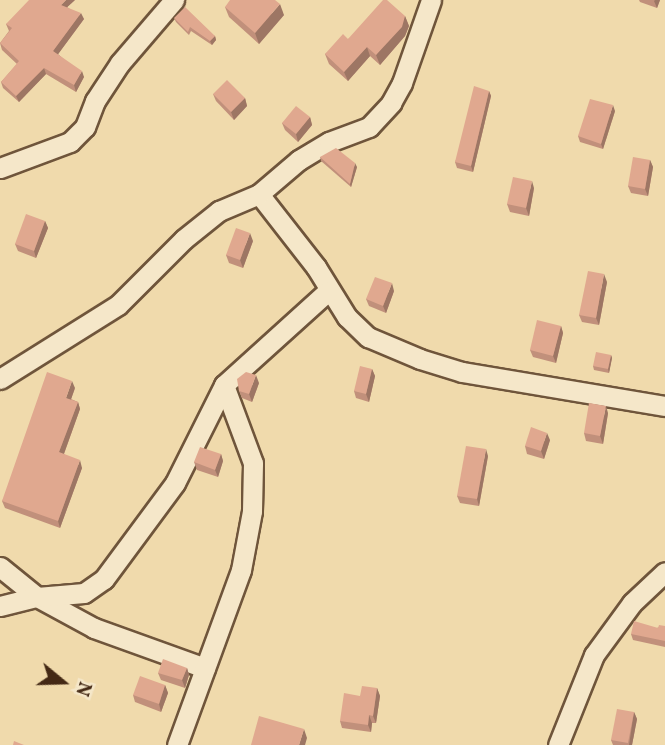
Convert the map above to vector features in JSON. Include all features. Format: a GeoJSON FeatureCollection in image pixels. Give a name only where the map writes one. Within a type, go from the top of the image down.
{"type":"FeatureCollection","features":[{"type":"Feature","properties":{"kind":"street"},"geometry":{"type":"LineString","coordinates":[[0,168],[70,142],[85,127],[94,101],[120,63],[174,0]]}},
{"type":"Feature","properties":{"kind":"street"},"geometry":{"type":"LineString","coordinates":[[0,379],[118,305],[184,239],[219,212],[259,194],[309,154],[329,142],[369,127],[391,103],[412,59],[431,0]]}},
{"type":"Feature","properties":{"kind":"street"},"geometry":{"type":"LineString","coordinates":[[259,194],[316,267],[328,291],[368,337],[420,359],[462,372],[566,392],[665,406]]}},
{"type":"Feature","properties":{"kind":"street"},"geometry":{"type":"LineString","coordinates":[[0,606],[37,597],[84,593],[104,579],[175,483],[223,385],[328,291]]}},
{"type":"Feature","properties":{"kind":"street"},"geometry":{"type":"LineString","coordinates":[[177,745],[241,570],[252,511],[253,463],[223,385]]}},
{"type":"Feature","properties":{"kind":"street"},"geometry":{"type":"LineString","coordinates":[[0,567],[37,597],[94,628],[205,668]]}},
{"type":"Feature","properties":{"kind":"street"},"geometry":{"type":"LineString","coordinates":[[558,745],[594,655],[632,603],[665,572]]}},
{"type":"Feature","properties":{"kind":"building"},"geometry":{"type":"Polygon","coordinates":[[[29,0],[66,0],[61,5],[81,13],[53,51],[82,71],[74,85],[44,68],[16,96],[1,82],[19,61],[0,43],[12,28],[6,24],[29,0]]]}},
{"type":"Feature","properties":{"kind":"building"},"geometry":{"type":"Polygon","coordinates":[[[230,0],[275,0],[280,4],[255,33],[225,7],[230,0]]]}},
{"type":"Feature","properties":{"kind":"building"},"geometry":{"type":"Polygon","coordinates":[[[383,0],[387,0],[405,16],[402,27],[376,55],[367,47],[344,72],[325,54],[343,34],[348,39],[383,0]]]}},
{"type":"Feature","properties":{"kind":"building"},"geometry":{"type":"Polygon","coordinates":[[[185,7],[215,36],[210,41],[190,27],[188,32],[174,18],[185,7]]]}},
{"type":"Feature","properties":{"kind":"building"},"geometry":{"type":"Polygon","coordinates":[[[227,80],[245,98],[231,112],[213,94],[227,80]]]}},
{"type":"Feature","properties":{"kind":"building"},"geometry":{"type":"Polygon","coordinates":[[[474,86],[489,91],[471,166],[455,162],[474,86]]]}},
{"type":"Feature","properties":{"kind":"building"},"geometry":{"type":"Polygon","coordinates":[[[590,99],[613,105],[601,144],[578,136],[590,99]]]}},
{"type":"Feature","properties":{"kind":"building"},"geometry":{"type":"Polygon","coordinates":[[[296,106],[310,117],[296,134],[282,123],[296,106]]]}},
{"type":"Feature","properties":{"kind":"building"},"geometry":{"type":"Polygon","coordinates":[[[336,148],[355,163],[350,184],[320,157],[336,148]]]}},
{"type":"Feature","properties":{"kind":"building"},"geometry":{"type":"Polygon","coordinates":[[[633,157],[650,160],[645,189],[628,186],[633,157]]]}},
{"type":"Feature","properties":{"kind":"building"},"geometry":{"type":"Polygon","coordinates":[[[513,177],[532,181],[526,208],[507,204],[513,177]]]}},
{"type":"Feature","properties":{"kind":"building"},"geometry":{"type":"Polygon","coordinates":[[[26,214],[45,221],[34,251],[15,244],[26,214]]]}},
{"type":"Feature","properties":{"kind":"building"},"geometry":{"type":"Polygon","coordinates":[[[236,228],[250,233],[240,260],[226,255],[236,228]]]}},
{"type":"Feature","properties":{"kind":"building"},"geometry":{"type":"Polygon","coordinates":[[[588,271],[604,274],[596,318],[579,315],[588,271]]]}},
{"type":"Feature","properties":{"kind":"building"},"geometry":{"type":"Polygon","coordinates":[[[375,277],[392,283],[383,306],[366,299],[375,277]]]}},
{"type":"Feature","properties":{"kind":"building"},"geometry":{"type":"Polygon","coordinates":[[[537,320],[561,326],[553,356],[530,350],[537,320]]]}},
{"type":"Feature","properties":{"kind":"building"},"geometry":{"type":"Polygon","coordinates":[[[596,352],[611,355],[608,369],[593,366],[596,352]]]}},
{"type":"Feature","properties":{"kind":"building"},"geometry":{"type":"Polygon","coordinates":[[[360,366],[372,369],[366,394],[354,391],[360,366]]]}},
{"type":"Feature","properties":{"kind":"building"},"geometry":{"type":"Polygon","coordinates":[[[47,372],[72,381],[66,398],[78,402],[59,452],[80,460],[58,521],[2,501],[47,372]]]}},
{"type":"Feature","properties":{"kind":"building"},"geometry":{"type":"Polygon","coordinates":[[[246,372],[256,375],[249,394],[239,391],[237,379],[246,372]]]}},
{"type":"Feature","properties":{"kind":"building"},"geometry":{"type":"Polygon","coordinates":[[[589,403],[606,406],[600,436],[584,433],[589,403]]]}},
{"type":"Feature","properties":{"kind":"building"},"geometry":{"type":"Polygon","coordinates":[[[531,427],[547,433],[541,451],[525,446],[531,427]]]}},
{"type":"Feature","properties":{"kind":"building"},"geometry":{"type":"Polygon","coordinates":[[[466,446],[486,449],[477,499],[457,496],[466,446]]]}},
{"type":"Feature","properties":{"kind":"building"},"geometry":{"type":"Polygon","coordinates":[[[200,447],[221,454],[215,470],[194,462],[200,447]]]}},
{"type":"Feature","properties":{"kind":"building"},"geometry":{"type":"Polygon","coordinates":[[[634,621],[658,628],[659,625],[665,626],[665,641],[631,634],[634,621]]]}},
{"type":"Feature","properties":{"kind":"building"},"geometry":{"type":"Polygon","coordinates":[[[163,659],[187,668],[182,680],[158,673],[163,659]]]}},
{"type":"Feature","properties":{"kind":"building"},"geometry":{"type":"Polygon","coordinates":[[[140,676],[165,685],[159,704],[133,695],[140,676]]]}},
{"type":"Feature","properties":{"kind":"building"},"geometry":{"type":"Polygon","coordinates":[[[362,686],[377,688],[373,716],[369,715],[368,725],[340,721],[344,693],[360,696],[362,686]]]}},
{"type":"Feature","properties":{"kind":"building"},"geometry":{"type":"Polygon","coordinates":[[[617,709],[634,712],[628,743],[611,740],[617,709]]]}},
{"type":"Feature","properties":{"kind":"building"},"geometry":{"type":"Polygon","coordinates":[[[259,716],[304,729],[299,745],[251,745],[259,716]]]}}]}
